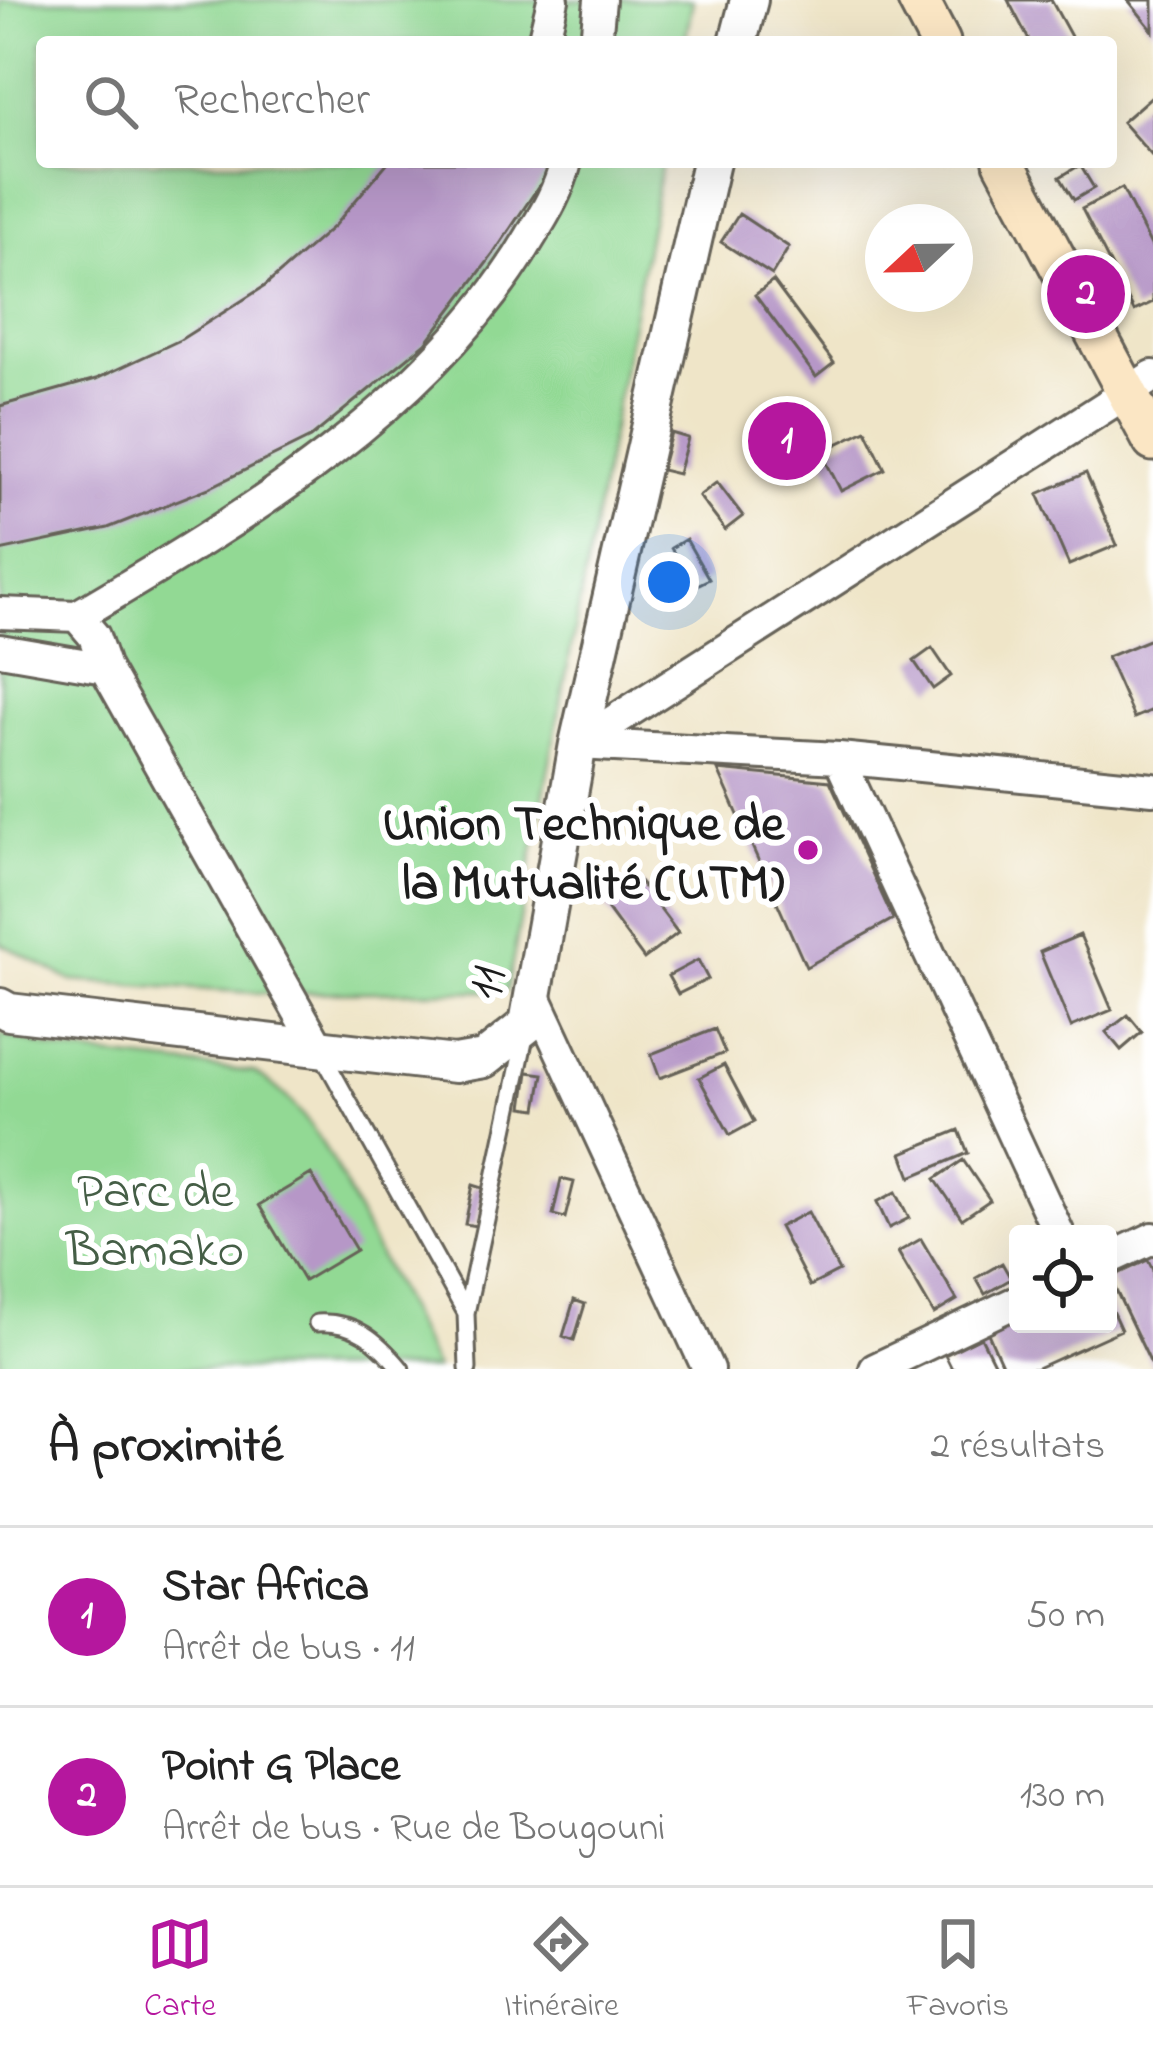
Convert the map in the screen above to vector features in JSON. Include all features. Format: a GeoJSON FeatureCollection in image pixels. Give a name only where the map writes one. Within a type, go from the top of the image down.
{"type":"FeatureCollection","features":[{"type":"Feature","properties":{"kind":"main road"},"geometry":{"type":"LineString","coordinates":[[918,0],[937,36]]}},
{"type":"Feature","properties":{"kind":"main road"},"geometry":{"type":"LineString","coordinates":[[1008,168],[1140,385],[1153,441]]}},
{"type":"Feature","properties":{"kind":"street"},"geometry":{"type":"LineString","coordinates":[[544,36],[553,0]]}},
{"type":"Feature","properties":{"kind":"street"},"geometry":{"type":"LineString","coordinates":[[597,36],[600,0]]}},
{"type":"Feature","properties":{"kind":"street"},"geometry":{"type":"LineString","coordinates":[[0,613],[77,616],[224,530],[421,375],[507,278],[560,187],[565,168]]}},
{"type":"Feature","properties":{"kind":"street","name":"11"},"geometry":{"type":"LineString","coordinates":[[531,1009],[578,744],[710,168]]}},
{"type":"Feature","properties":{"kind":"street"},"geometry":{"type":"LineString","coordinates":[[578,744],[1140,385]]}},
{"type":"Feature","properties":{"kind":"street"},"geometry":{"type":"LineString","coordinates":[[77,616],[94,636],[106,668],[319,1048]]}},
{"type":"Feature","properties":{"kind":"street"},"geometry":{"type":"LineString","coordinates":[[0,650],[106,668]]}},
{"type":"Feature","properties":{"kind":"street"},"geometry":{"type":"LineString","coordinates":[[578,744],[839,758],[1153,789]]}},
{"type":"Feature","properties":{"kind":"street"},"geometry":{"type":"LineString","coordinates":[[839,758],[1055,1225]]}},
{"type":"Feature","properties":{"kind":"street"},"geometry":{"type":"LineString","coordinates":[[0,1006],[9,1012],[455,1064],[484,1059],[531,1009],[708,1369]]}},
{"type":"Feature","properties":{"kind":"street"},"geometry":{"type":"LineString","coordinates":[[1117,1255],[1153,1238]]}},
{"type":"Feature","properties":{"kind":"street"},"geometry":{"type":"LineString","coordinates":[[875,1369],[1009,1305]]}},
{"type":"Feature","properties":{"kind":"lane","name":"11"},"geometry":{"type":"LineString","coordinates":[[466,1313],[531,1009]]}},
{"type":"Feature","properties":{"kind":"lane"},"geometry":{"type":"LineString","coordinates":[[319,1048],[466,1313],[468,1369]]}},
{"type":"Feature","properties":{"kind":"lane"},"geometry":{"type":"LineString","coordinates":[[317,1323],[342,1322],[364,1333],[401,1369]]}},
{"type":"Feature","properties":{"kind":"green space"},"geometry":{"type":"Polygon","coordinates":[[[0,0],[693,0],[686,36],[36,36],[36,168],[661,168],[507,991],[257,993],[72,981],[0,943],[0,0]]]}},
{"type":"Feature","properties":{"kind":"green space","name":"Parc de Bamako"},"geometry":{"type":"Polygon","coordinates":[[[0,1034],[62,1051],[253,1072],[274,1086],[323,1144],[436,1369],[0,1369],[0,1034]]]}},
{"type":"Feature","properties":{"kind":"building"},"geometry":{"type":"Polygon","coordinates":[[[1008,0],[1051,0],[1071,36],[1027,36],[1008,0]]]}},
{"type":"Feature","properties":{"kind":"building"},"geometry":{"type":"Polygon","coordinates":[[[1128,0],[1153,0],[1153,31],[1128,0]]]}},
{"type":"Feature","properties":{"kind":"building"},"geometry":{"type":"Polygon","coordinates":[[[1153,95],[1153,157],[1122,122],[1153,95]]]}},
{"type":"Feature","properties":{"kind":"building"},"geometry":{"type":"Polygon","coordinates":[[[383,168],[551,168],[426,343],[310,438],[209,488],[108,528],[0,551],[0,406],[96,379],[180,340],[265,286],[334,226],[383,168]]]}},
{"type":"Feature","properties":{"kind":"building"},"geometry":{"type":"Polygon","coordinates":[[[1082,168],[1094,188],[1074,200],[1060,177],[1082,168]]]}},
{"type":"Feature","properties":{"kind":"building"},"geometry":{"type":"Polygon","coordinates":[[[1122,188],[1153,249],[1153,302],[1134,311],[1082,209],[1122,188]]]}},
{"type":"Feature","properties":{"kind":"building"},"geometry":{"type":"Polygon","coordinates":[[[739,214],[789,247],[772,275],[721,242],[739,214]]]}},
{"type":"Feature","properties":{"kind":"building"},"geometry":{"type":"Polygon","coordinates":[[[773,281],[834,363],[816,377],[755,295],[773,281]]]}},
{"type":"Feature","properties":{"kind":"building"},"geometry":{"type":"Polygon","coordinates":[[[866,430],[885,469],[841,491],[821,452],[866,430]]]}},
{"type":"Feature","properties":{"kind":"building"},"geometry":{"type":"Polygon","coordinates":[[[671,433],[688,438],[678,474],[661,470],[671,433]]]}},
{"type":"Feature","properties":{"kind":"building"},"geometry":{"type":"Polygon","coordinates":[[[1086,473],[1117,545],[1069,565],[1038,494],[1086,473]]]}},
{"type":"Feature","properties":{"kind":"building"},"geometry":{"type":"Polygon","coordinates":[[[717,482],[743,516],[725,530],[699,496],[717,482]]]}},
{"type":"Feature","properties":{"kind":"building"},"geometry":{"type":"Polygon","coordinates":[[[686,539],[709,579],[693,587],[671,548],[686,539]]]}},
{"type":"Feature","properties":{"kind":"building"},"geometry":{"type":"Polygon","coordinates":[[[1153,638],[1153,710],[1134,718],[1107,657],[1153,638]]]}},
{"type":"Feature","properties":{"kind":"building"},"geometry":{"type":"Polygon","coordinates":[[[932,648],[951,676],[933,689],[914,661],[932,648]]]}},
{"type":"Feature","properties":{"kind":"building","name":"Union Technique de la Mutualité (UTM)"},"geometry":{"type":"Polygon","coordinates":[[[718,770],[830,781],[893,919],[806,967],[718,770]]]}},
{"type":"Feature","properties":{"kind":"building"},"geometry":{"type":"Polygon","coordinates":[[[639,881],[678,933],[644,959],[605,906],[639,881]]]}},
{"type":"Feature","properties":{"kind":"building"},"geometry":{"type":"Polygon","coordinates":[[[1080,935],[1112,1010],[1071,1027],[1040,952],[1080,935]]]}},
{"type":"Feature","properties":{"kind":"building"},"geometry":{"type":"Polygon","coordinates":[[[698,960],[708,979],[678,994],[668,976],[698,960]]]}},
{"type":"Feature","properties":{"kind":"building"},"geometry":{"type":"Polygon","coordinates":[[[1128,1015],[1142,1032],[1121,1050],[1106,1032],[1128,1015]]]}},
{"type":"Feature","properties":{"kind":"building"},"geometry":{"type":"Polygon","coordinates":[[[715,1029],[725,1053],[660,1078],[651,1054],[715,1029]]]}},
{"type":"Feature","properties":{"kind":"building"},"geometry":{"type":"Polygon","coordinates":[[[724,1065],[754,1122],[730,1135],[699,1078],[724,1065]]]}},
{"type":"Feature","properties":{"kind":"building"},"geometry":{"type":"Polygon","coordinates":[[[528,1072],[543,1074],[537,1109],[523,1107],[528,1072]]]}},
{"type":"Feature","properties":{"kind":"building"},"geometry":{"type":"Polygon","coordinates":[[[959,1130],[968,1153],[911,1177],[902,1153],[959,1130]]]}},
{"type":"Feature","properties":{"kind":"building"},"geometry":{"type":"Polygon","coordinates":[[[963,1160],[990,1200],[962,1219],[935,1179],[963,1160]]]}},
{"type":"Feature","properties":{"kind":"building"},"geometry":{"type":"Polygon","coordinates":[[[311,1174],[356,1250],[304,1281],[259,1205],[311,1174]]]}},
{"type":"Feature","properties":{"kind":"building"},"geometry":{"type":"Polygon","coordinates":[[[561,1179],[574,1182],[565,1218],[553,1215],[561,1179]]]}},
{"type":"Feature","properties":{"kind":"building"},"geometry":{"type":"Polygon","coordinates":[[[473,1185],[483,1188],[476,1226],[465,1224],[473,1185]]]}},
{"type":"Feature","properties":{"kind":"building"},"geometry":{"type":"Polygon","coordinates":[[[896,1192],[909,1218],[889,1228],[877,1202],[896,1192]]]}},
{"type":"Feature","properties":{"kind":"building"},"geometry":{"type":"Polygon","coordinates":[[[808,1212],[839,1271],[810,1286],[779,1227],[808,1212]]]}},
{"type":"Feature","properties":{"kind":"building"},"geometry":{"type":"Polygon","coordinates":[[[921,1239],[957,1300],[934,1314],[898,1252],[921,1239]]]}},
{"type":"Feature","properties":{"kind":"building"},"geometry":{"type":"Polygon","coordinates":[[[1148,1260],[1153,1270],[1153,1368],[1117,1293],[1117,1275],[1148,1260]]]}},
{"type":"Feature","properties":{"kind":"building"},"geometry":{"type":"Polygon","coordinates":[[[1002,1263],[1009,1275],[1009,1280],[985,1294],[976,1278],[1002,1263]]]}},
{"type":"Feature","properties":{"kind":"building"},"geometry":{"type":"Polygon","coordinates":[[[574,1300],[585,1304],[574,1340],[563,1336],[574,1300]]]}},
{"type":"Feature","properties":{"kind":"building"},"geometry":{"type":"Polygon","coordinates":[[[1009,1321],[1009,1333],[1114,1333],[1035,1369],[1004,1369],[987,1331],[1009,1321]]]}},
{"type":"Feature","properties":{"kind":"building"},"geometry":{"type":"Polygon","coordinates":[[[981,1337],[997,1369],[952,1369],[945,1355],[981,1337]]]}},
{"type":"Feature","properties":{"kind":"place","name":"Point G Place"},"geometry":{"type":"Point","coordinates":[1086,294]}},
{"type":"Feature","properties":{"kind":"place","name":"Star Africa"},"geometry":{"type":"Point","coordinates":[787,441]}},
{"type":"Feature","properties":{"kind":"place","name":"Union Technique de la Mutualité (UTM)"},"geometry":{"type":"Point","coordinates":[808,850]}}]}
